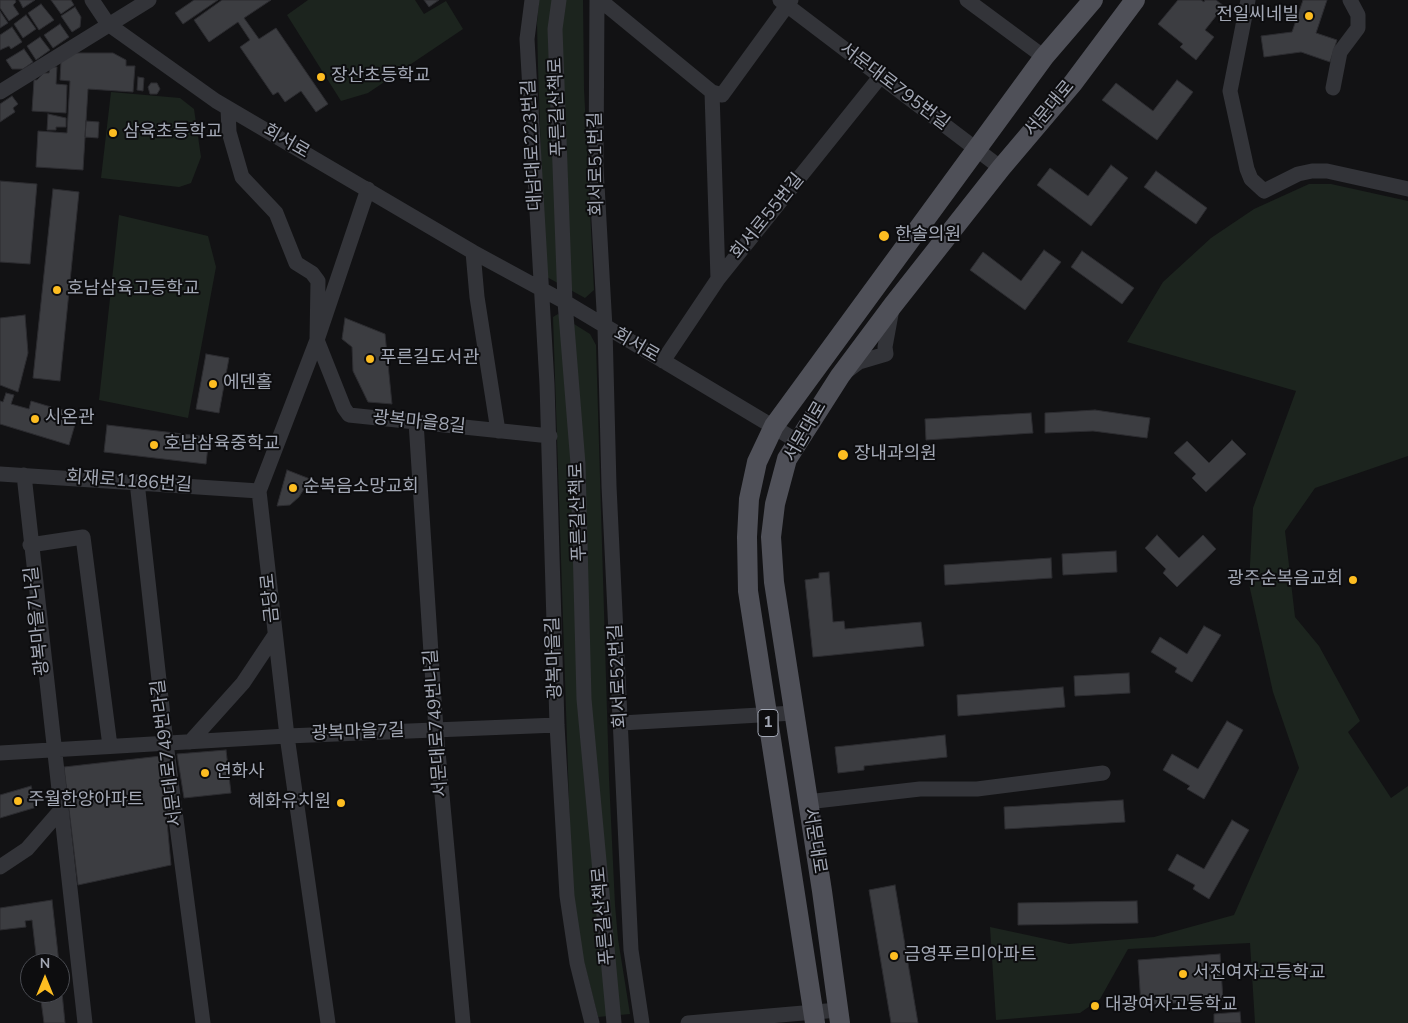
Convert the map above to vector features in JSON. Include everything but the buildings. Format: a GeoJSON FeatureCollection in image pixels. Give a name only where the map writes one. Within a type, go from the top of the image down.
{"type":"FeatureCollection","features":[{"type":"Feature","properties":{"kind":"main road","name":"서문대로"},"geometry":{"type":"LineString","coordinates":[[814,1018],[748,590],[747,537],[752,481],[757,462],[774,426],[1044,57],[1093,0]]}},
{"type":"Feature","properties":{"kind":"main road","name":"서문대로"},"geometry":{"type":"LineString","coordinates":[[839,1017],[774,582],[772,537],[775,504],[787,458],[840,376],[893,305],[1001,168],[1073,83],[1135,0]]}},
{"type":"Feature","properties":{"kind":"street","name":"회서로"},"geometry":{"type":"LineString","coordinates":[[92,0],[108,24],[228,108],[473,252],[565,302],[605,328],[797,441]]}},
{"type":"Feature","properties":{"kind":"street"},"geometry":{"type":"LineString","coordinates":[[2,85],[149,0]]}},
{"type":"Feature","properties":{"kind":"street","name":"대남대로223번길"},"geometry":{"type":"LineString","coordinates":[[531,0],[527,39],[542,291]]}},
{"type":"Feature","properties":{"kind":"street","name":"푸른길산책로"},"geometry":{"type":"LineString","coordinates":[[559,0],[555,29],[565,302],[578,464],[584,699],[614,1023]]}},
{"type":"Feature","properties":{"kind":"street","name":"회서로51번길"},"geometry":{"type":"LineString","coordinates":[[598,0],[712,92]]}},
{"type":"Feature","properties":{"kind":"street","name":"회서로51번길"},"geometry":{"type":"LineString","coordinates":[[598,0],[596,167],[605,328]]}},
{"type":"Feature","properties":{"kind":"street"},"geometry":{"type":"LineString","coordinates":[[967,0],[1044,57]]}},
{"type":"Feature","properties":{"kind":"street"},"geometry":{"type":"LineString","coordinates":[[1248,0],[1230,91],[1247,169],[1251,179],[1264,191],[1298,174],[1312,171],[1327,171],[1408,189]]}},
{"type":"Feature","properties":{"kind":"street"},"geometry":{"type":"LineString","coordinates":[[1333,88],[1340,52],[1358,28],[1358,16],[1350,0]]}},
{"type":"Feature","properties":{"kind":"street"},"geometry":{"type":"LineString","coordinates":[[718,279],[712,92],[722,95],[786,2]]}},
{"type":"Feature","properties":{"kind":"street","name":"서문대로795번길"},"geometry":{"type":"LineString","coordinates":[[786,2],[880,77],[1001,168]]}},
{"type":"Feature","properties":{"kind":"street","name":"회서로55번길"},"geometry":{"type":"LineString","coordinates":[[663,362],[718,279],[880,77]]}},
{"type":"Feature","properties":{"kind":"street"},"geometry":{"type":"LineString","coordinates":[[228,108],[229,132],[242,177],[276,213],[296,263],[312,272],[318,281],[317,340]]}},
{"type":"Feature","properties":{"kind":"street","name":"금당로"},"geometry":{"type":"LineString","coordinates":[[328,1023],[287,736],[259,491],[317,340],[368,189]]}},
{"type":"Feature","properties":{"kind":"street"},"geometry":{"type":"LineString","coordinates":[[473,252],[498,431]]}},
{"type":"Feature","properties":{"kind":"street","name":"광복마을길"},"geometry":{"type":"LineString","coordinates":[[542,291],[550,436],[557,725],[568,905],[579,977],[592,1023]]}},
{"type":"Feature","properties":{"kind":"street","name":"회서로52번길"},"geometry":{"type":"LineString","coordinates":[[605,328],[609,486],[622,723],[631,950],[642,1023]]}},
{"type":"Feature","properties":{"kind":"street","name":"광복마을8길"},"geometry":{"type":"LineString","coordinates":[[317,340],[344,408],[349,415],[550,436]]}},
{"type":"Feature","properties":{"kind":"street","name":"서문대로749번나길"},"geometry":{"type":"LineString","coordinates":[[416,422],[436,730],[463,1023]]}},
{"type":"Feature","properties":{"kind":"street","name":"회재로1186번길"},"geometry":{"type":"LineString","coordinates":[[0,474],[259,491]]}},
{"type":"Feature","properties":{"kind":"street"},"geometry":{"type":"LineString","coordinates":[[24,475],[30,545]]}},
{"type":"Feature","properties":{"kind":"street","name":"서문대로749번라길"},"geometry":{"type":"LineString","coordinates":[[137,482],[166,743],[203,1023]]}},
{"type":"Feature","properties":{"kind":"street","name":"광복마을7나길"},"geometry":{"type":"LineString","coordinates":[[85,1023],[30,545],[83,537],[110,746]]}},
{"type":"Feature","properties":{"kind":"street"},"geometry":{"type":"LineString","coordinates":[[190,742],[243,683],[275,635]]}},
{"type":"Feature","properties":{"kind":"street"},"geometry":{"type":"LineString","coordinates":[[622,723],[794,712]]}},
{"type":"Feature","properties":{"kind":"street","name":"광복마을7길"},"geometry":{"type":"LineString","coordinates":[[0,753],[287,736],[557,725]]}},
{"type":"Feature","properties":{"kind":"street"},"geometry":{"type":"LineString","coordinates":[[807,802],[920,789],[976,790],[1103,773]]}},
{"type":"Feature","properties":{"kind":"street"},"geometry":{"type":"LineString","coordinates":[[0,867],[26,849],[60,811]]}},
{"type":"Feature","properties":{"kind":"street"},"geometry":{"type":"LineString","coordinates":[[688,1023],[839,1017]]}},
{"type":"Feature","properties":{"kind":"shaded area"},"geometry":{"type":"Polygon","coordinates":[[[308,0],[415,0],[424,14],[446,1],[463,29],[368,93],[341,101],[287,15],[308,0]]]}},
{"type":"Feature","properties":{"kind":"shaded area"},"geometry":{"type":"Polygon","coordinates":[[[539,0],[583,0],[584,89],[594,290],[585,298],[545,276],[537,23],[539,0]]]}},
{"type":"Feature","properties":{"kind":"shaded area"},"geometry":{"type":"Polygon","coordinates":[[[111,92],[180,98],[194,109],[201,157],[191,183],[179,187],[101,178],[111,92]]]}},
{"type":"Feature","properties":{"kind":"shaded area"},"geometry":{"type":"Polygon","coordinates":[[[1309,184],[1331,184],[1408,201],[1408,456],[1315,488],[1285,531],[1295,617],[1319,646],[1360,721],[1348,732],[1391,798],[1408,786],[1408,1023],[1255,1023],[1250,943],[1128,949],[1100,999],[1080,1013],[996,1020],[990,927],[1069,944],[1154,937],[1234,915],[1299,768],[1273,692],[1249,584],[1253,508],[1296,391],[1127,342],[1163,282],[1211,238],[1254,209],[1309,184]]]}},
{"type":"Feature","properties":{"kind":"shaded area"},"geometry":{"type":"Polygon","coordinates":[[[119,215],[208,236],[216,267],[188,418],[99,400],[119,215]]]}},
{"type":"Feature","properties":{"kind":"shaded area"},"geometry":{"type":"Polygon","coordinates":[[[558,314],[590,334],[596,345],[609,778],[615,905],[618,939],[630,1014],[598,1017],[582,954],[572,892],[553,317],[558,314]]]}},
{"type":"Feature","properties":{"kind":"place","name":"전일씨네빌"},"geometry":{"type":"Point","coordinates":[1309,16]}},
{"type":"Feature","properties":{"kind":"place","name":"장산초등학교"},"geometry":{"type":"Point","coordinates":[321,77]}},
{"type":"Feature","properties":{"kind":"place","name":"삼육초등학교"},"geometry":{"type":"Point","coordinates":[113,133]}},
{"type":"Feature","properties":{"kind":"place","name":"한솔의원"},"geometry":{"type":"Point","coordinates":[884,236]}},
{"type":"Feature","properties":{"kind":"place","name":"호남삼육고등학교"},"geometry":{"type":"Point","coordinates":[57,290]}},
{"type":"Feature","properties":{"kind":"place","name":"푸른길도서관"},"geometry":{"type":"Point","coordinates":[370,359]}},
{"type":"Feature","properties":{"kind":"place","name":"에덴홀"},"geometry":{"type":"Point","coordinates":[213,384]}},
{"type":"Feature","properties":{"kind":"place","name":"시온관"},"geometry":{"type":"Point","coordinates":[35,419]}},
{"type":"Feature","properties":{"kind":"place","name":"호남삼육중학교"},"geometry":{"type":"Point","coordinates":[154,445]}},
{"type":"Feature","properties":{"kind":"place","name":"장내과의원"},"geometry":{"type":"Point","coordinates":[843,455]}},
{"type":"Feature","properties":{"kind":"place","name":"순복음소망교회"},"geometry":{"type":"Point","coordinates":[293,488]}},
{"type":"Feature","properties":{"kind":"place","name":"광주순복음교회"},"geometry":{"type":"Point","coordinates":[1353,580]}},
{"type":"Feature","properties":{"kind":"place","name":"연화사"},"geometry":{"type":"Point","coordinates":[205,773]}},
{"type":"Feature","properties":{"kind":"place","name":"주월한양아파트"},"geometry":{"type":"Point","coordinates":[18,801]}},
{"type":"Feature","properties":{"kind":"place","name":"혜화유치원"},"geometry":{"type":"Point","coordinates":[341,803]}},
{"type":"Feature","properties":{"kind":"place","name":"금영푸르미아파트"},"geometry":{"type":"Point","coordinates":[894,956]}},
{"type":"Feature","properties":{"kind":"place","name":"서진여자고등학교"},"geometry":{"type":"Point","coordinates":[1183,974]}},
{"type":"Feature","properties":{"kind":"place","name":"대광여자고등학교"},"geometry":{"type":"Point","coordinates":[1095,1006]}}]}
